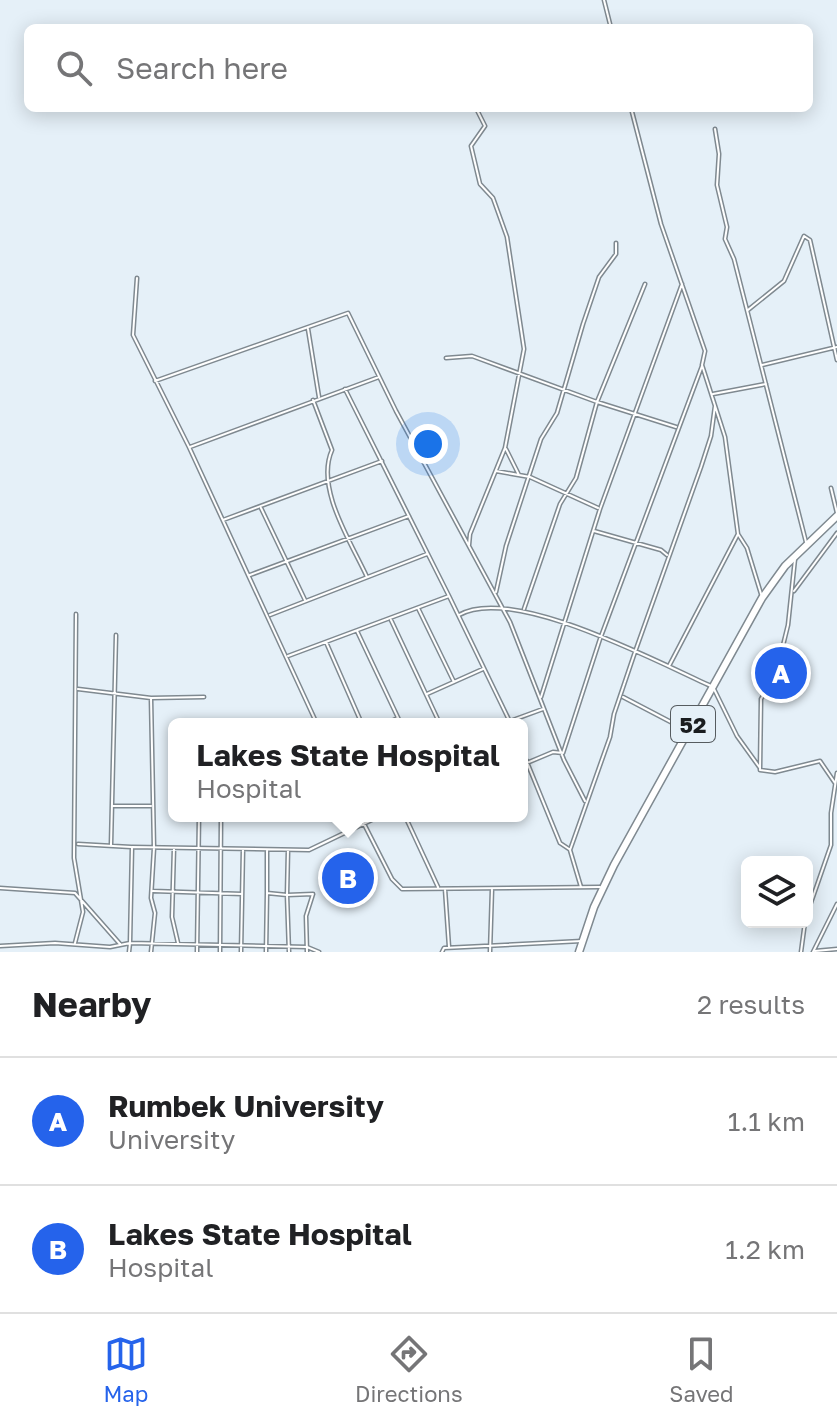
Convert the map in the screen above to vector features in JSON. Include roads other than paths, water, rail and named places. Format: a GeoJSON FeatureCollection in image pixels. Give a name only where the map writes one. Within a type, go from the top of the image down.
{"type":"FeatureCollection","features":[{"type":"Feature","properties":{"kind":"main road","name":"52"},"geometry":{"type":"LineString","coordinates":[[582,951],[603,887],[762,598],[777,574],[837,517]]}},
{"type":"Feature","properties":{"kind":"street"},"geometry":{"type":"LineString","coordinates":[[604,0],[610,24]]}},
{"type":"Feature","properties":{"kind":"street"},"geometry":{"type":"LineString","coordinates":[[469,547],[470,534],[505,448],[524,349],[507,237],[493,198],[480,184],[471,146],[485,126],[478,112]]}},
{"type":"Feature","properties":{"kind":"street"},"geometry":{"type":"LineString","coordinates":[[563,753],[600,639],[705,351],[661,224],[632,112]]}},
{"type":"Feature","properties":{"kind":"street"},"geometry":{"type":"LineString","coordinates":[[715,129],[719,154],[717,185],[726,214],[725,239],[747,311],[808,547]]}},
{"type":"Feature","properties":{"kind":"street"},"geometry":{"type":"LineString","coordinates":[[747,311],[784,281],[804,236],[810,240],[837,360]]}},
{"type":"Feature","properties":{"kind":"street"},"geometry":{"type":"LineString","coordinates":[[496,593],[506,546],[541,439],[557,413],[561,390],[599,277],[616,254],[616,243]]}},
{"type":"Feature","properties":{"kind":"street"},"geometry":{"type":"LineString","coordinates":[[137,278],[133,335],[189,447],[314,718]]}},
{"type":"Feature","properties":{"kind":"street"},"geometry":{"type":"LineString","coordinates":[[540,698],[633,412],[683,282]]}},
{"type":"Feature","properties":{"kind":"street"},"geometry":{"type":"LineString","coordinates":[[524,611],[565,496],[576,478],[597,402],[645,284]]}},
{"type":"Feature","properties":{"kind":"street"},"geometry":{"type":"LineString","coordinates":[[155,381],[348,313],[496,593],[585,801]]}},
{"type":"Feature","properties":{"kind":"street"},"geometry":{"type":"LineString","coordinates":[[308,328],[319,398]]}},
{"type":"Feature","properties":{"kind":"street"},"geometry":{"type":"LineString","coordinates":[[761,365],[835,347]]}},
{"type":"Feature","properties":{"kind":"street"},"geometry":{"type":"LineString","coordinates":[[446,358],[472,356],[561,390],[677,427]]}},
{"type":"Feature","properties":{"kind":"street"},"geometry":{"type":"LineString","coordinates":[[702,365],[725,437],[738,534],[747,548],[762,598]]}},
{"type":"Feature","properties":{"kind":"street"},"geometry":{"type":"LineString","coordinates":[[189,447],[380,377]]}},
{"type":"Feature","properties":{"kind":"street"},"geometry":{"type":"LineString","coordinates":[[712,394],[766,384]]}},
{"type":"Feature","properties":{"kind":"street"},"geometry":{"type":"LineString","coordinates":[[345,389],[411,515],[508,718]]}},
{"type":"Feature","properties":{"kind":"street"},"geometry":{"type":"LineString","coordinates":[[313,400],[332,450],[325,465],[328,481],[367,577]]}},
{"type":"Feature","properties":{"kind":"street"},"geometry":{"type":"LineString","coordinates":[[581,887],[570,850],[711,436],[716,404]]}},
{"type":"Feature","properties":{"kind":"street"},"geometry":{"type":"LineString","coordinates":[[505,448],[520,476]]}},
{"type":"Feature","properties":{"kind":"street"},"geometry":{"type":"LineString","coordinates":[[223,520],[383,461]]}},
{"type":"Feature","properties":{"kind":"street"},"geometry":{"type":"LineString","coordinates":[[495,471],[530,477],[565,496],[600,509]]}},
{"type":"Feature","properties":{"kind":"street"},"geometry":{"type":"LineString","coordinates":[[831,488],[837,517]]}},
{"type":"Feature","properties":{"kind":"street"},"geometry":{"type":"LineString","coordinates":[[260,506],[306,601]]}},
{"type":"Feature","properties":{"kind":"street"},"geometry":{"type":"LineString","coordinates":[[249,575],[411,515]]}},
{"type":"Feature","properties":{"kind":"street"},"geometry":{"type":"LineString","coordinates":[[593,531],[661,550],[668,557]]}},
{"type":"Feature","properties":{"kind":"street"},"geometry":{"type":"LineString","coordinates":[[669,667],[738,534]]}},
{"type":"Feature","properties":{"kind":"street"},"geometry":{"type":"LineString","coordinates":[[793,592],[837,535]]}},
{"type":"Feature","properties":{"kind":"street"},"geometry":{"type":"LineString","coordinates":[[268,615],[427,554]]}},
{"type":"Feature","properties":{"kind":"street"},"geometry":{"type":"LineString","coordinates":[[760,768],[761,699],[776,674],[793,592],[795,558]]}},
{"type":"Feature","properties":{"kind":"street"},"geometry":{"type":"LineString","coordinates":[[287,657],[449,596]]}},
{"type":"Feature","properties":{"kind":"street"},"geometry":{"type":"LineString","coordinates":[[418,608],[454,682]]}},
{"type":"Feature","properties":{"kind":"street"},"geometry":{"type":"LineString","coordinates":[[459,615],[471,608],[524,611],[564,622],[669,667],[713,687],[737,736],[760,768],[775,772],[820,761],[835,783]]}},
{"type":"Feature","properties":{"kind":"street"},"geometry":{"type":"LineString","coordinates":[[75,944],[83,902],[74,858],[76,614]]}},
{"type":"Feature","properties":{"kind":"street"},"geometry":{"type":"LineString","coordinates":[[391,618],[437,718]]}},
{"type":"Feature","properties":{"kind":"street"},"geometry":{"type":"LineString","coordinates":[[357,630],[398,718]]}},
{"type":"Feature","properties":{"kind":"street"},"geometry":{"type":"LineString","coordinates":[[111,845],[116,635]]}},
{"type":"Feature","properties":{"kind":"street"},"geometry":{"type":"LineString","coordinates":[[326,642],[359,718]]}},
{"type":"Feature","properties":{"kind":"street"},"geometry":{"type":"LineString","coordinates":[[426,695],[486,668]]}},
{"type":"Feature","properties":{"kind":"street"},"geometry":{"type":"LineString","coordinates":[[76,689],[151,698],[204,697]]}},
{"type":"Feature","properties":{"kind":"street"},"geometry":{"type":"LineString","coordinates":[[620,696],[689,732]]}},
{"type":"Feature","properties":{"kind":"street"},"geometry":{"type":"LineString","coordinates":[[151,698],[152,891],[155,913],[151,952]]}},
{"type":"Feature","properties":{"kind":"street"},"geometry":{"type":"LineString","coordinates":[[522,718],[545,708]]}},
{"type":"Feature","properties":{"kind":"street"},"geometry":{"type":"LineString","coordinates":[[528,762],[553,752],[563,753]]}},
{"type":"Feature","properties":{"kind":"street"},"geometry":{"type":"LineString","coordinates":[[528,764],[560,843],[570,850]]}},
{"type":"Feature","properties":{"kind":"street"},"geometry":{"type":"LineString","coordinates":[[813,897],[831,845],[837,773]]}},
{"type":"Feature","properties":{"kind":"street"},"geometry":{"type":"LineString","coordinates":[[112,805],[152,805]]}},
{"type":"Feature","properties":{"kind":"street"},"geometry":{"type":"LineString","coordinates":[[197,952],[199,822]]}},
{"type":"Feature","properties":{"kind":"street"},"geometry":{"type":"LineString","coordinates":[[220,952],[221,822]]}},
{"type":"Feature","properties":{"kind":"street"},"geometry":{"type":"LineString","coordinates":[[76,844],[309,850],[364,822],[392,879],[402,889],[603,887]]}},
{"type":"Feature","properties":{"kind":"street"},"geometry":{"type":"LineString","coordinates":[[408,822],[438,889]]}},
{"type":"Feature","properties":{"kind":"street"},"geometry":{"type":"LineString","coordinates":[[129,952],[132,847]]}},
{"type":"Feature","properties":{"kind":"street"},"geometry":{"type":"LineString","coordinates":[[174,848],[172,917],[178,944]]}},
{"type":"Feature","properties":{"kind":"street"},"geometry":{"type":"LineString","coordinates":[[241,952],[243,849]]}},
{"type":"Feature","properties":{"kind":"street"},"geometry":{"type":"LineString","coordinates":[[266,952],[267,850]]}},
{"type":"Feature","properties":{"kind":"street"},"geometry":{"type":"LineString","coordinates":[[288,850],[289,952]]}},
{"type":"Feature","properties":{"kind":"street"},"geometry":{"type":"LineString","coordinates":[[0,888],[68,891],[83,902],[120,945]]}},
{"type":"Feature","properties":{"kind":"street"},"geometry":{"type":"LineString","coordinates":[[445,888],[450,948]]}},
{"type":"Feature","properties":{"kind":"street"},"geometry":{"type":"LineString","coordinates":[[490,952],[492,888]]}},
{"type":"Feature","properties":{"kind":"street"},"geometry":{"type":"LineString","coordinates":[[152,891],[243,894]]}},
{"type":"Feature","properties":{"kind":"street"},"geometry":{"type":"LineString","coordinates":[[267,893],[313,894],[306,916],[307,952]]}},
{"type":"Feature","properties":{"kind":"street"},"geometry":{"type":"LineString","coordinates":[[814,951],[837,904]]}},
{"type":"Feature","properties":{"kind":"street"},"geometry":{"type":"LineString","coordinates":[[801,952],[804,928]]}},
{"type":"Feature","properties":{"kind":"street"},"geometry":{"type":"LineString","coordinates":[[442,952],[450,948],[583,941]]}},
{"type":"Feature","properties":{"kind":"street"},"geometry":{"type":"LineString","coordinates":[[0,946],[55,943],[242,944],[307,947],[319,952]]}},
{"type":"Feature","properties":{"kind":"street"},"geometry":{"type":"LineString","coordinates":[[54,952],[55,943]]}},
{"type":"Feature","properties":{"kind":"street"},"geometry":{"type":"LineString","coordinates":[[29,944],[29,952]]}},
{"type":"Feature","properties":{"kind":"street"},"geometry":{"type":"LineString","coordinates":[[814,951],[837,949]]}},
{"type":"Feature","properties":{"kind":"place","name":"Rumbek University"},"geometry":{"type":"Point","coordinates":[781,673]}},
{"type":"Feature","properties":{"kind":"place","name":"Lakes State Hospital"},"geometry":{"type":"Point","coordinates":[348,878]}}]}
